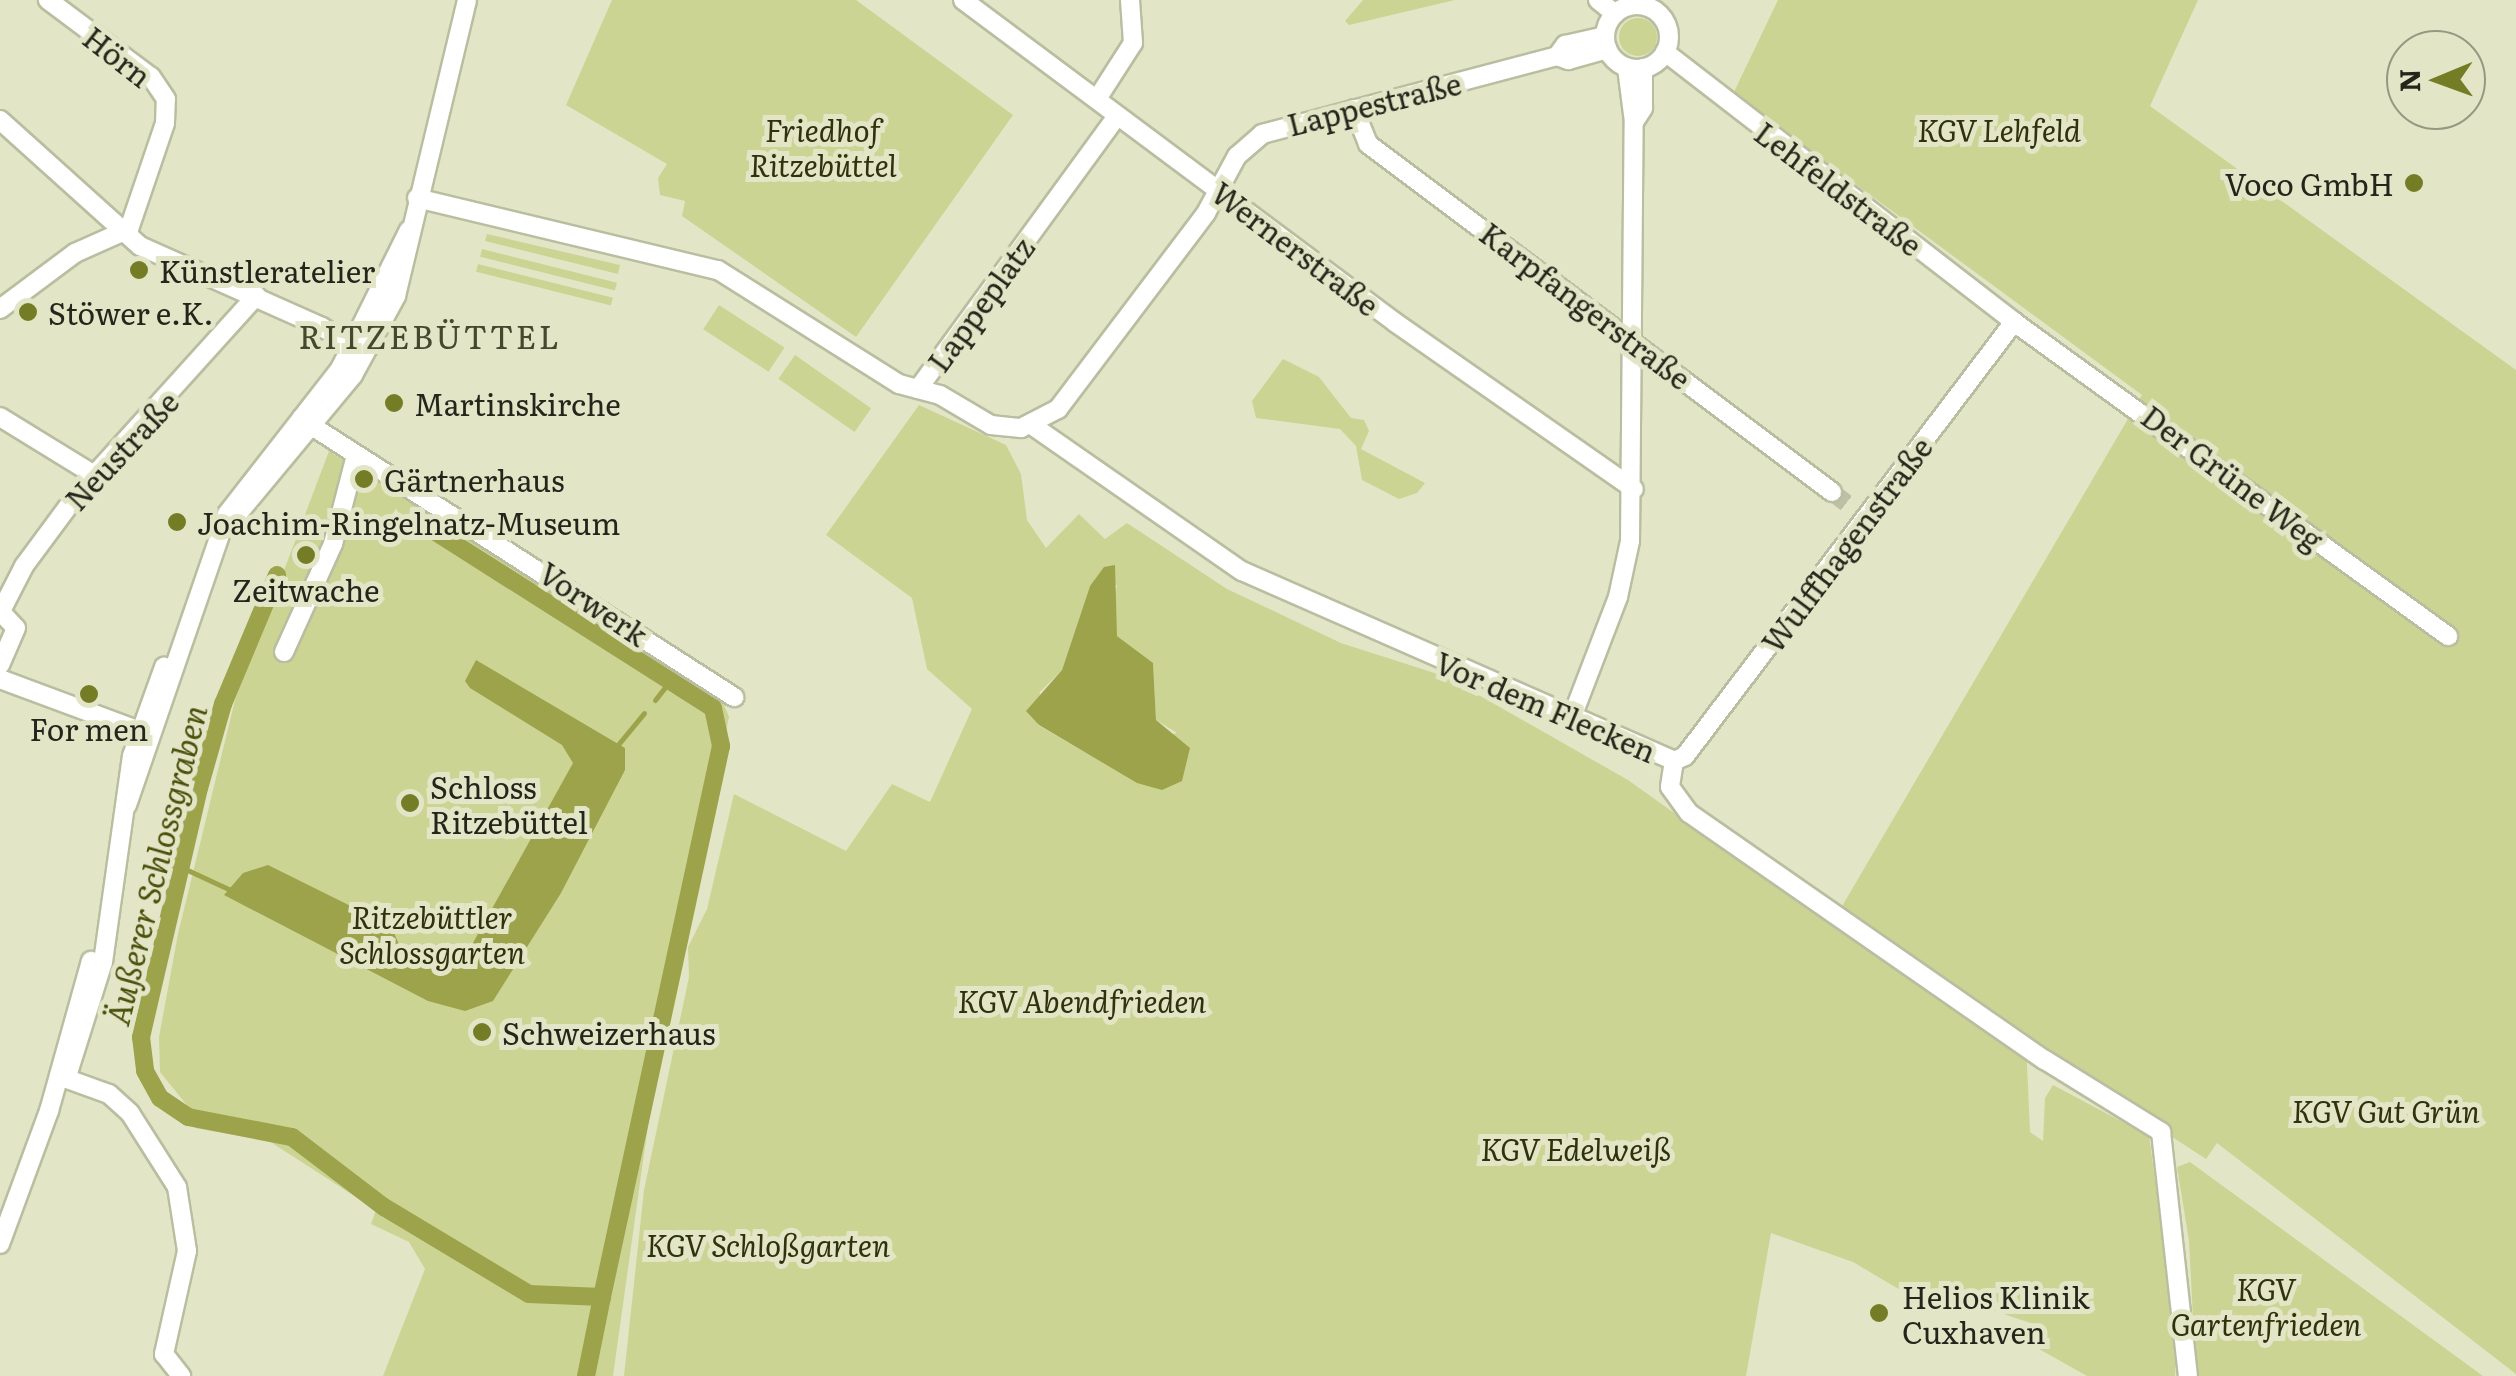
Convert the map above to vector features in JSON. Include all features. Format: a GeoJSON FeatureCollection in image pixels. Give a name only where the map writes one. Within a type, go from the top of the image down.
{"type":"FeatureCollection","features":[{"type":"Feature","properties":{"kind":"street","name":"Hörn"},"geometry":{"type":"LineString","coordinates":[[48,0],[151,77],[166,100],[144,192],[133,223],[121,232]]}},
{"type":"Feature","properties":{"kind":"street"},"geometry":{"type":"LineString","coordinates":[[0,1244],[6,1216],[59,1076],[76,1003],[101,950],[127,806],[182,634],[220,533],[360,351],[396,296],[467,0]]}},
{"type":"Feature","properties":{"kind":"street","name":"Wernerstraße"},"geometry":{"type":"LineString","coordinates":[[963,0],[1218,191],[1634,489]]}},
{"type":"Feature","properties":{"kind":"street"},"geometry":{"type":"LineString","coordinates":[[1096,99],[1133,43],[1130,0]]}},
{"type":"Feature","properties":{"kind":"street"},"geometry":{"type":"LineString","coordinates":[[1598,0],[1621,7],[1646,6],[1664,20],[1665,52],[1635,68]]}},
{"type":"Feature","properties":{"kind":"street"},"geometry":{"type":"LineString","coordinates":[[1572,717],[1625,570],[1634,489],[1635,68],[1607,43],[1621,7]]}},
{"type":"Feature","properties":{"kind":"street","name":"Lappestraße"},"geometry":{"type":"LineString","coordinates":[[1218,191],[1237,156],[1262,134],[1557,56],[1568,60],[1607,43]]}},
{"type":"Feature","properties":{"kind":"street","name":"Lehfeldstraße"},"geometry":{"type":"LineString","coordinates":[[1665,52],[2014,322]]}},
{"type":"Feature","properties":{"kind":"street","name":"Karpfangerstraße"},"geometry":{"type":"LineString","coordinates":[[1354,109],[1368,144],[1632,337],[1832,492]]}},
{"type":"Feature","properties":{"kind":"street","name":"Lappeplatz"},"geometry":{"type":"LineString","coordinates":[[1033,426],[996,426],[918,389],[1116,116]]}},
{"type":"Feature","properties":{"kind":"street"},"geometry":{"type":"LineString","coordinates":[[0,120],[121,232],[360,351]]}},
{"type":"Feature","properties":{"kind":"street"},"geometry":{"type":"LineString","coordinates":[[1033,426],[1058,409],[1218,191]]}},
{"type":"Feature","properties":{"kind":"street"},"geometry":{"type":"LineString","coordinates":[[418,198],[718,270],[899,384],[918,389]]}},
{"type":"Feature","properties":{"kind":"street"},"geometry":{"type":"LineString","coordinates":[[0,309],[75,253],[121,232]]}},
{"type":"Feature","properties":{"kind":"street","name":"Neustraße"},"geometry":{"type":"LineString","coordinates":[[0,612],[24,566],[96,476],[256,296]]}},
{"type":"Feature","properties":{"kind":"street","name":"Wulffhagenstraße"},"geometry":{"type":"LineString","coordinates":[[1674,762],[1684,756],[2014,322]]}},
{"type":"Feature","properties":{"kind":"street","name":"Der Grüne Weg"},"geometry":{"type":"LineString","coordinates":[[2014,322],[2448,636]]}},
{"type":"Feature","properties":{"kind":"street"},"geometry":{"type":"LineString","coordinates":[[0,417],[96,476]]}},
{"type":"Feature","properties":{"kind":"street","name":"Vorwerk"},"geometry":{"type":"LineString","coordinates":[[305,422],[734,696]]}},
{"type":"Feature","properties":{"kind":"street","name":"Vor dem Flecken"},"geometry":{"type":"LineString","coordinates":[[1033,426],[1242,570],[1674,762],[1670,787],[1689,813],[2045,1060],[2161,1132],[2188,1376]]}},
{"type":"Feature","properties":{"kind":"street"},"geometry":{"type":"LineString","coordinates":[[284,652],[333,544],[356,455]]}},
{"type":"Feature","properties":{"kind":"street"},"geometry":{"type":"LineString","coordinates":[[1850,506],[1866,518]]}},
{"type":"Feature","properties":{"kind":"street"},"geometry":{"type":"LineString","coordinates":[[0,612],[16,628],[0,665]]}},
{"type":"Feature","properties":{"kind":"street"},"geometry":{"type":"LineString","coordinates":[[0,679],[132,728]]}},
{"type":"Feature","properties":{"kind":"street"},"geometry":{"type":"LineString","coordinates":[[59,1076],[109,1094],[130,1113],[176,1187],[187,1251],[164,1354],[181,1376]]}},
{"type":"Feature","properties":{"kind":"green space","name":"Friedhof Ritzebüttel"},"geometry":{"type":"Polygon","coordinates":[[[612,0],[856,0],[1013,115],[856,337],[682,216],[685,201],[660,195],[658,178],[667,164],[566,105],[612,0]]]}},
{"type":"Feature","properties":{"kind":"green space"},"geometry":{"type":"Polygon","coordinates":[[[1363,0],[1455,0],[1349,25],[1345,21],[1363,0]]]}},
{"type":"Feature","properties":{"kind":"green space"},"geometry":{"type":"Polygon","coordinates":[[[1778,0],[2198,0],[2150,106],[2516,370],[2516,1374],[2217,1143],[2206,1159],[2026,1042],[2030,1132],[2043,1141],[2045,1098],[2053,1085],[2149,1136],[2177,1339],[2175,1376],[2087,1376],[2039,1349],[2036,1325],[1965,1301],[1917,1300],[1853,1262],[1771,1233],[1746,1376],[624,1376],[644,1190],[689,977],[688,947],[707,909],[734,794],[846,851],[892,784],[930,802],[972,709],[927,669],[912,598],[826,535],[919,405],[1006,445],[1021,474],[1027,520],[1046,548],[1079,514],[1105,539],[1127,523],[1227,589],[1341,643],[1447,677],[1628,780],[1831,925],[2142,395],[1733,94],[1778,0]],[[1117,585],[1090,586],[1062,670],[1040,692],[1038,725],[1088,754],[1177,733],[1156,720],[1153,664],[1117,636],[1112,610],[1117,585]]]}},
{"type":"Feature","properties":{"kind":"green space"},"geometry":{"type":"Polygon","coordinates":[[[1638,18],[1652,23],[1657,37],[1652,51],[1638,56],[1624,51],[1619,37],[1624,23],[1638,18]]]}},
{"type":"Feature","properties":{"kind":"green space"},"geometry":{"type":"Polygon","coordinates":[[[487,234],[620,265],[618,274],[485,241],[487,234]]]}},
{"type":"Feature","properties":{"kind":"green space"},"geometry":{"type":"Polygon","coordinates":[[[482,249],[617,283],[615,290],[480,257],[482,249]]]}},
{"type":"Feature","properties":{"kind":"green space"},"geometry":{"type":"Polygon","coordinates":[[[478,264],[613,298],[611,305],[476,272],[478,264]]]}},
{"type":"Feature","properties":{"kind":"green space"},"geometry":{"type":"Polygon","coordinates":[[[719,305],[784,347],[769,372],[703,329],[719,305]]]}},
{"type":"Feature","properties":{"kind":"green space"},"geometry":{"type":"Polygon","coordinates":[[[795,355],[871,408],[855,432],[778,379],[795,355]]]}},
{"type":"Feature","properties":{"kind":"green space"},"geometry":{"type":"Polygon","coordinates":[[[1283,359],[1319,377],[1351,418],[1364,420],[1369,431],[1361,449],[1425,483],[1417,493],[1399,499],[1362,480],[1356,446],[1340,429],[1256,418],[1252,401],[1283,359]]]}},
{"type":"Feature","properties":{"kind":"green space","name":"Ritzebüttler Schlossgarten"},"geometry":{"type":"Polygon","coordinates":[[[329,451],[722,700],[729,717],[651,1104],[613,1376],[383,1376],[425,1269],[409,1242],[371,1224],[376,1210],[269,1141],[195,1128],[190,1109],[160,1072],[159,1037],[178,934],[235,700],[329,451]]]}},
{"type":"Feature","properties":{"kind":"green space","name":"KGV Gartenfrieden"},"geometry":{"type":"Polygon","coordinates":[[[2190,1162],[2483,1376],[2196,1376],[2189,1241],[2177,1167],[2190,1162]]]}},
{"type":"Feature","properties":{"kind":"shaded area"},"geometry":{"type":"Polygon","coordinates":[[[1115,565],[1117,636],[1153,663],[1156,720],[1190,748],[1182,781],[1162,790],[1137,783],[1039,725],[1026,711],[1062,670],[1090,586],[1104,567],[1115,565]]]}},
{"type":"Feature","properties":{"kind":"shaded area"},"geometry":{"type":"Polygon","coordinates":[[[476,660],[625,748],[625,770],[561,893],[493,1001],[465,1011],[428,1001],[224,895],[243,873],[268,865],[391,926],[404,956],[440,969],[464,959],[573,763],[562,745],[470,688],[465,681],[476,660]]]}},
{"type":"Feature","properties":{"kind":"waterway","name":"Äußerer Schlossgraben"},"geometry":{"type":"LineString","coordinates":[[434,531],[713,708],[721,746],[602,1297]]}},
{"type":"Feature","properties":{"kind":"waterway","name":"Äußerer Schlossgraben"},"geometry":{"type":"LineString","coordinates":[[277,575],[223,704],[199,788],[141,1037],[145,1071],[160,1098],[188,1117],[292,1137],[384,1207],[529,1294],[602,1297],[586,1376]]}},
{"type":"Feature","properties":{"kind":"waterway","name":"Äußerer Schlossgraben"},"geometry":{"type":"LineString","coordinates":[[655,700],[670,681]]}},
{"type":"Feature","properties":{"kind":"waterway","name":"Äußerer Schlossgraben"},"geometry":{"type":"LineString","coordinates":[[616,747],[644,713]]}},
{"type":"Feature","properties":{"kind":"waterway"},"geometry":{"type":"LineString","coordinates":[[181,867],[233,891]]}},
{"type":"Feature","properties":{"kind":"tunnel"},"geometry":{"type":"LineString","coordinates":[[1832,492],[1850,506]]}},
{"type":"Feature","properties":{"kind":"place","name":"Voco GmbH"},"geometry":{"type":"Point","coordinates":[2414,183]}},
{"type":"Feature","properties":{"kind":"place","name":"Künstleratelier"},"geometry":{"type":"Point","coordinates":[139,270]}},
{"type":"Feature","properties":{"kind":"place","name":"Stöwer e.K."},"geometry":{"type":"Point","coordinates":[28,312]}},
{"type":"Feature","properties":{"kind":"place","name":"Martinskirche"},"geometry":{"type":"Point","coordinates":[394,403]}},
{"type":"Feature","properties":{"kind":"place","name":"Gärtnerhaus"},"geometry":{"type":"Point","coordinates":[364,479]}},
{"type":"Feature","properties":{"kind":"place","name":"Joachim-Ringelnatz-Museum"},"geometry":{"type":"Point","coordinates":[177,522]}},
{"type":"Feature","properties":{"kind":"place","name":"Zeitwache"},"geometry":{"type":"Point","coordinates":[306,555]}},
{"type":"Feature","properties":{"kind":"place","name":"For men"},"geometry":{"type":"Point","coordinates":[89,694]}},
{"type":"Feature","properties":{"kind":"place","name":"Schloss Ritzebüttel"},"geometry":{"type":"Point","coordinates":[410,803]}},
{"type":"Feature","properties":{"kind":"place","name":"Schweizerhaus"},"geometry":{"type":"Point","coordinates":[482,1032]}},
{"type":"Feature","properties":{"kind":"place","name":"Helios Klinik Cuxhaven"},"geometry":{"type":"Point","coordinates":[1879,1313]}},
{"type":"Feature","properties":{"kind":"district","name":"RITZEBÜTTEL"},"geometry":{"type":"Point","coordinates":[430,335]}},
{"type":"Feature","properties":{"kind":"park label","name":"KGV Lehfeld"},"geometry":{"type":"Point","coordinates":[1999,129]}},
{"type":"Feature","properties":{"kind":"park label","name":"KGV Abendfrieden"},"geometry":{"type":"Point","coordinates":[1082,1000]}},
{"type":"Feature","properties":{"kind":"park label","name":"KGV Gut Grün"},"geometry":{"type":"Point","coordinates":[2386,1110]}},
{"type":"Feature","properties":{"kind":"park label","name":"KGV Edelweiß"},"geometry":{"type":"Point","coordinates":[1576,1148]}},
{"type":"Feature","properties":{"kind":"park label","name":"KGV Schloßgarten"},"geometry":{"type":"Point","coordinates":[768,1244]}}]}
